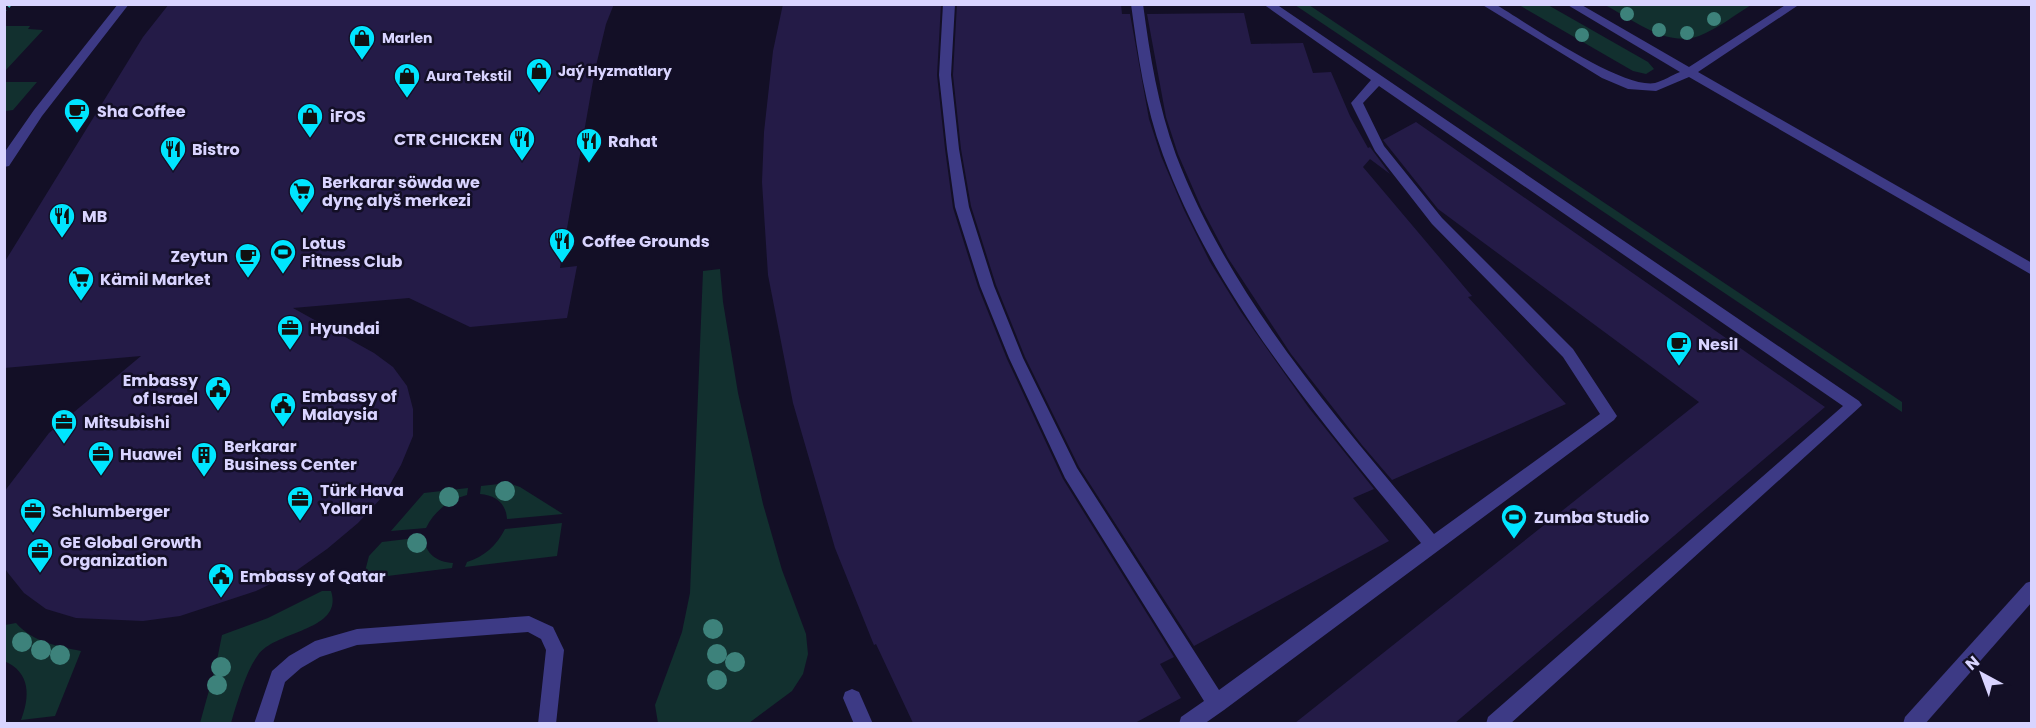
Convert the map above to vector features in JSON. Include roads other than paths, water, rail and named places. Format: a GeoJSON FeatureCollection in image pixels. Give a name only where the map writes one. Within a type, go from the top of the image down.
{"type":"FeatureCollection","features":[{"type":"Feature","properties":{"kind":"lane"},"geometry":{"type":"LineString","coordinates":[[4,163],[38,113],[124,4]]}},
{"type":"Feature","properties":{"kind":"lane"},"geometry":{"type":"LineString","coordinates":[[949,4],[946,25],[945,75],[952,149],[962,207],[987,286],[1016,358],[1071,473],[1217,704]]}},
{"type":"Feature","properties":{"kind":"lane"},"geometry":{"type":"LineString","coordinates":[[1137,4],[1143,62],[1154,109],[1193,208],[1225,268],[1260,326],[1326,416],[1433,545]]}},
{"type":"Feature","properties":{"kind":"lane"},"geometry":{"type":"LineString","coordinates":[[1268,4],[1854,405],[1495,723]]}},
{"type":"Feature","properties":{"kind":"lane"},"geometry":{"type":"LineString","coordinates":[[1486,4],[1606,75],[1632,86],[1656,87],[1688,73],[1795,4]]}},
{"type":"Feature","properties":{"kind":"lane"},"geometry":{"type":"LineString","coordinates":[[1571,4],[2031,270]]}},
{"type":"Feature","properties":{"kind":"lane"},"geometry":{"type":"LineString","coordinates":[[1188,723],[1609,416],[1568,353],[1437,221],[1379,148],[1357,103],[1377,80]]}},
{"type":"Feature","properties":{"kind":"lane"},"geometry":{"type":"LineString","coordinates":[[1912,723],[2031,590]]}},
{"type":"Feature","properties":{"kind":"lane"},"geometry":{"type":"LineString","coordinates":[[263,723],[278,677],[295,662],[315,650],[357,637],[529,624],[547,633],[555,650],[547,723]]}},
{"type":"Feature","properties":{"kind":"lane"},"geometry":{"type":"LineString","coordinates":[[852,698],[864,723]]}},
{"type":"Feature","properties":{"kind":"place","name":"Marlen"},"geometry":{"type":"Point","coordinates":[362,61]}},
{"type":"Feature","properties":{"kind":"place","name":"Jaý Hyzmatlary"},"geometry":{"type":"Point","coordinates":[539,94]}},
{"type":"Feature","properties":{"kind":"place","name":"Aura Tekstil"},"geometry":{"type":"Point","coordinates":[407,99]}},
{"type":"Feature","properties":{"kind":"place","name":"Sha Coffee"},"geometry":{"type":"Point","coordinates":[77,134]}},
{"type":"Feature","properties":{"kind":"place","name":"iFOS"},"geometry":{"type":"Point","coordinates":[310,139]}},
{"type":"Feature","properties":{"kind":"place","name":"CTR CHICKEN"},"geometry":{"type":"Point","coordinates":[522,162]}},
{"type":"Feature","properties":{"kind":"place","name":"Rahat"},"geometry":{"type":"Point","coordinates":[589,164]}},
{"type":"Feature","properties":{"kind":"place","name":"Bistro"},"geometry":{"type":"Point","coordinates":[173,172]}},
{"type":"Feature","properties":{"kind":"place","name":"Berkarar söwda we dynç alyš merkezi"},"geometry":{"type":"Point","coordinates":[302,214]}},
{"type":"Feature","properties":{"kind":"place","name":"MB"},"geometry":{"type":"Point","coordinates":[62,239]}},
{"type":"Feature","properties":{"kind":"place","name":"Coffee Grounds"},"geometry":{"type":"Point","coordinates":[562,264]}},
{"type":"Feature","properties":{"kind":"place","name":"Lotus Fitness Club"},"geometry":{"type":"Point","coordinates":[283,275]}},
{"type":"Feature","properties":{"kind":"place","name":"Zeytun"},"geometry":{"type":"Point","coordinates":[248,279]}},
{"type":"Feature","properties":{"kind":"place","name":"Kämil Market"},"geometry":{"type":"Point","coordinates":[81,302]}},
{"type":"Feature","properties":{"kind":"place","name":"Hyundai"},"geometry":{"type":"Point","coordinates":[290,351]}},
{"type":"Feature","properties":{"kind":"place","name":"Nesil"},"geometry":{"type":"Point","coordinates":[1679,367]}},
{"type":"Feature","properties":{"kind":"place","name":"Embassy of Israel"},"geometry":{"type":"Point","coordinates":[218,412]}},
{"type":"Feature","properties":{"kind":"place","name":"Embassy of Malaysia"},"geometry":{"type":"Point","coordinates":[283,428]}},
{"type":"Feature","properties":{"kind":"place","name":"Mitsubishi"},"geometry":{"type":"Point","coordinates":[64,445]}},
{"type":"Feature","properties":{"kind":"place","name":"Huawei"},"geometry":{"type":"Point","coordinates":[101,477]}},
{"type":"Feature","properties":{"kind":"place","name":"Berkarar Business Center"},"geometry":{"type":"Point","coordinates":[204,478]}},
{"type":"Feature","properties":{"kind":"place","name":"Türk Hava Yolları"},"geometry":{"type":"Point","coordinates":[300,522]}},
{"type":"Feature","properties":{"kind":"place","name":"Schlumberger"},"geometry":{"type":"Point","coordinates":[33,534]}},
{"type":"Feature","properties":{"kind":"place","name":"Zumba Studio"},"geometry":{"type":"Point","coordinates":[1514,540]}},
{"type":"Feature","properties":{"kind":"place","name":"GE Global Growth Organization"},"geometry":{"type":"Point","coordinates":[40,574]}},
{"type":"Feature","properties":{"kind":"place","name":"Embassy of Qatar"},"geometry":{"type":"Point","coordinates":[221,599]}}]}
